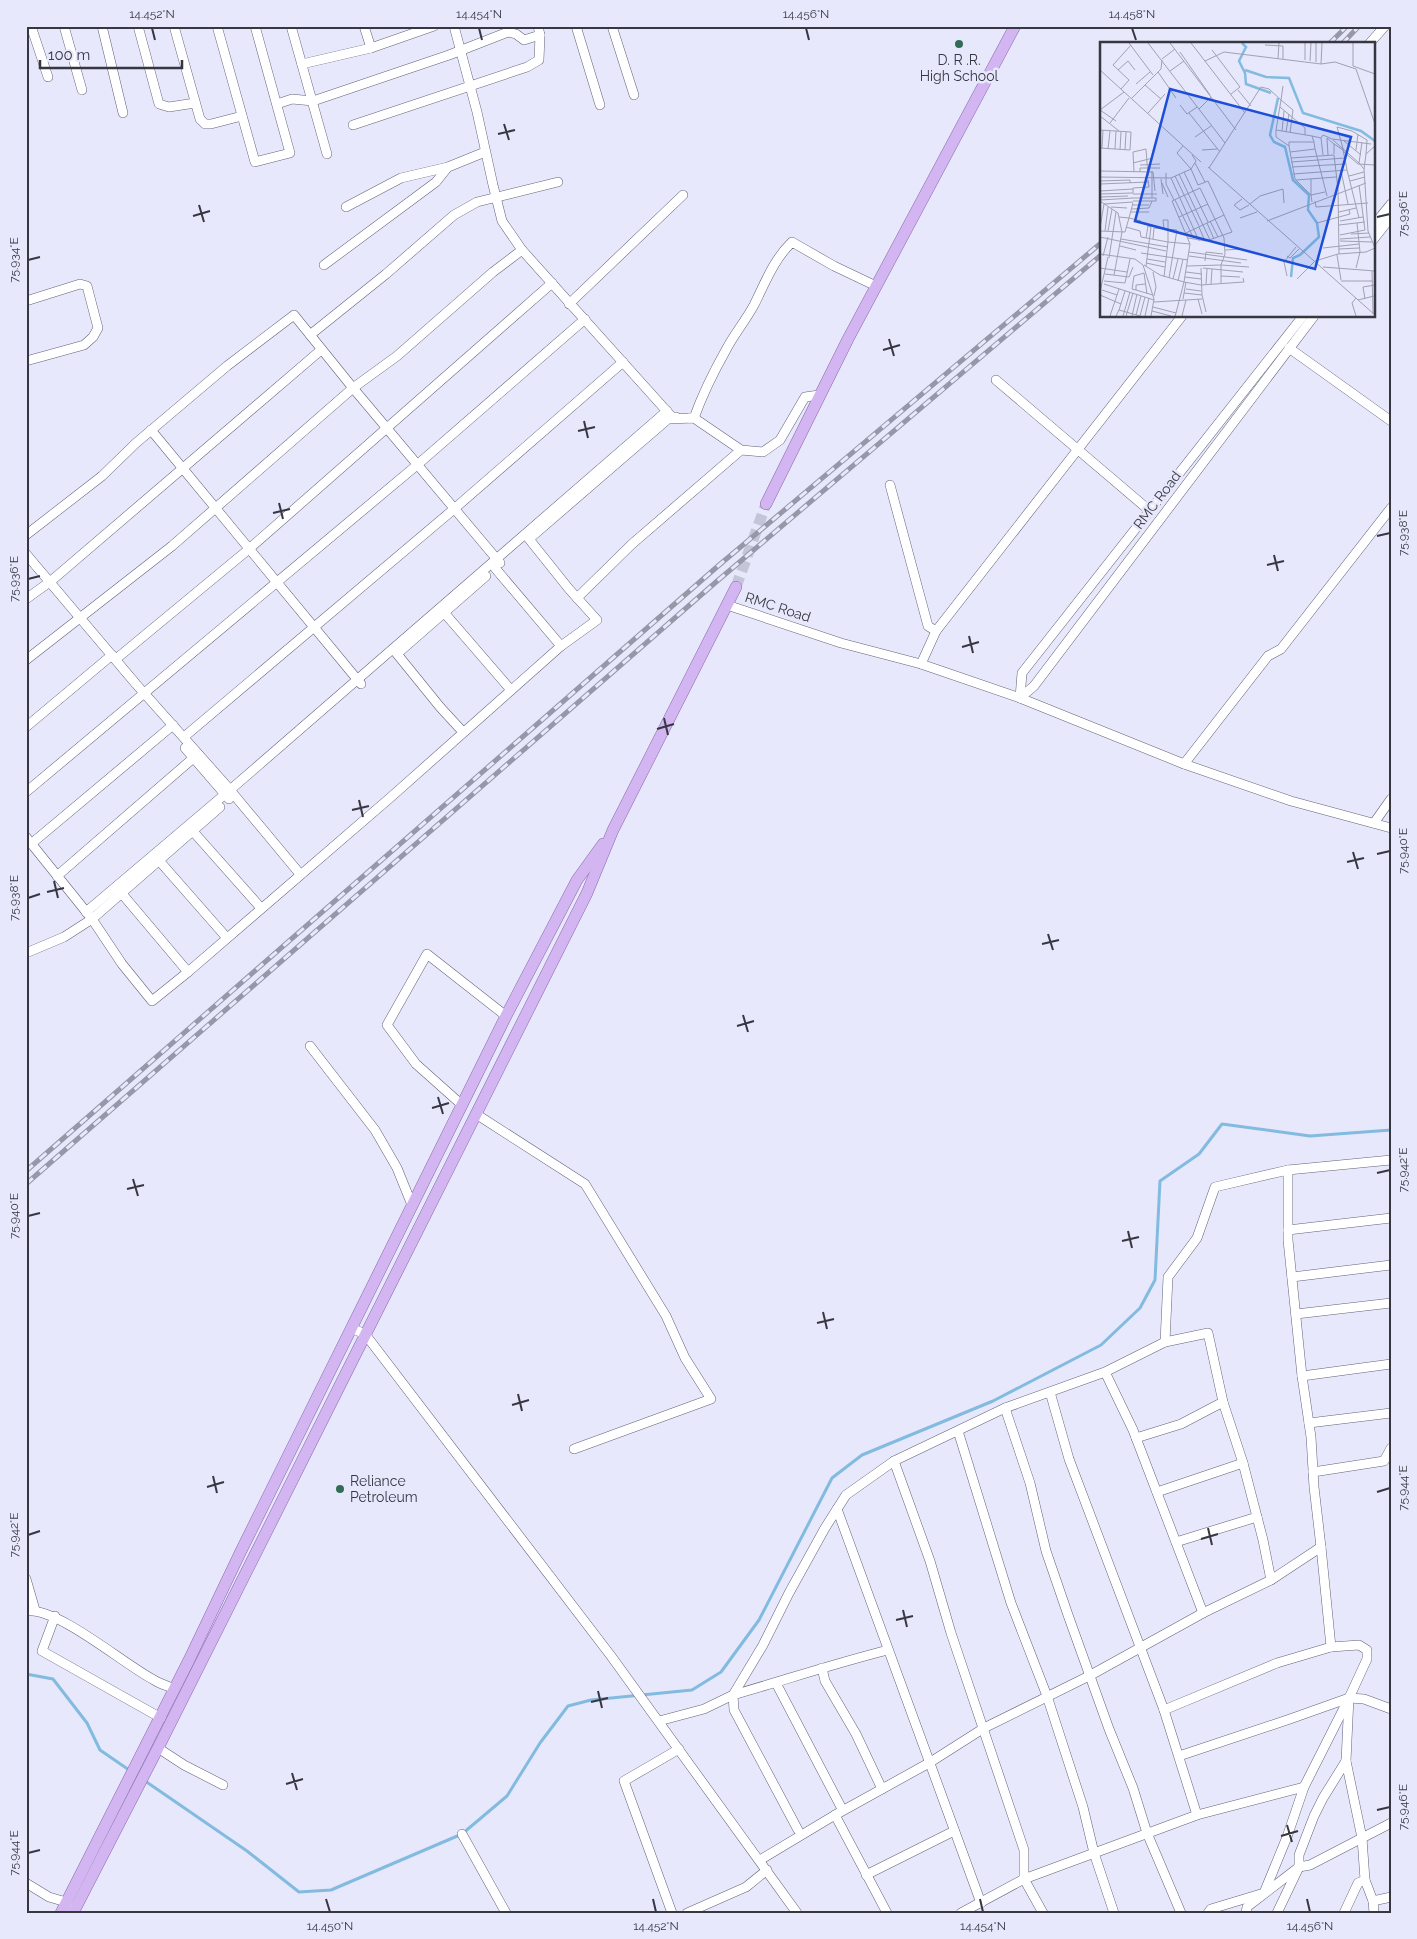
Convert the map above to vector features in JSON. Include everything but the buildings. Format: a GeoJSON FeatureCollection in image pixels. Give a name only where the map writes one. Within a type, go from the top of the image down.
{"type":"FeatureCollection","features":[{"type":"Feature","properties":{"kind":"main road"},"geometry":{"type":"LineString","coordinates":[[766,504],[819,395],[876,286],[1016,26]]}},
{"type":"Feature","properties":{"kind":"main road"},"geometry":{"type":"LineString","coordinates":[[141,1769],[158,1748],[587,893],[613,830],[736,587]]}},
{"type":"Feature","properties":{"kind":"main road"},"geometry":{"type":"LineString","coordinates":[[70,1910],[141,1769],[161,1718],[468,1091],[577,880],[613,830]]}},
{"type":"Feature","properties":{"kind":"main road"},"geometry":{"type":"LineString","coordinates":[[468,1091],[483,1100]]}},
{"type":"Feature","properties":{"kind":"street"},"geometry":{"type":"LineString","coordinates":[[31,26],[48,77]]}},
{"type":"Feature","properties":{"kind":"street"},"geometry":{"type":"LineString","coordinates":[[64,26],[82,90]]}},
{"type":"Feature","properties":{"kind":"street"},"geometry":{"type":"LineString","coordinates":[[102,26],[123,113]]}},
{"type":"Feature","properties":{"kind":"street"},"geometry":{"type":"LineString","coordinates":[[138,26],[159,104],[169,107],[195,103]]}},
{"type":"Feature","properties":{"kind":"street"},"geometry":{"type":"LineString","coordinates":[[174,26],[200,119],[205,124],[211,124],[242,116]]}},
{"type":"Feature","properties":{"kind":"street"},"geometry":{"type":"LineString","coordinates":[[217,26],[255,162],[290,153],[255,26]]}},
{"type":"Feature","properties":{"kind":"street"},"geometry":{"type":"LineString","coordinates":[[291,26],[327,154]]}},
{"type":"Feature","properties":{"kind":"street"},"geometry":{"type":"LineString","coordinates":[[364,26],[371,48]]}},
{"type":"Feature","properties":{"kind":"street"},"geometry":{"type":"LineString","coordinates":[[454,26],[477,112],[502,221],[522,250],[666,411],[672,417],[694,418],[741,450],[763,452],[780,440],[805,396],[819,395]]}},
{"type":"Feature","properties":{"kind":"street"},"geometry":{"type":"LineString","coordinates":[[576,26],[600,105]]}},
{"type":"Feature","properties":{"kind":"street"},"geometry":{"type":"LineString","coordinates":[[612,26],[634,95]]}},
{"type":"Feature","properties":{"kind":"street"},"geometry":{"type":"LineString","coordinates":[[1371,42],[1384,26]]}},
{"type":"Feature","properties":{"kind":"street"},"geometry":{"type":"LineString","coordinates":[[302,64],[371,48],[427,27]]}},
{"type":"Feature","properties":{"kind":"street"},"geometry":{"type":"LineString","coordinates":[[277,104],[292,100],[313,100],[508,32],[516,34],[524,40],[539,31]]}},
{"type":"Feature","properties":{"kind":"street"},"geometry":{"type":"LineString","coordinates":[[353,125],[527,68],[539,60],[539,31]]}},
{"type":"Feature","properties":{"kind":"street"},"geometry":{"type":"LineString","coordinates":[[346,207],[401,178],[448,167],[485,152]]}},
{"type":"Feature","properties":{"kind":"street"},"geometry":{"type":"LineString","coordinates":[[324,265],[436,182],[448,167]]}},
{"type":"Feature","properties":{"kind":"street"},"geometry":{"type":"LineString","coordinates":[[310,335],[386,274],[454,215],[477,202],[558,182]]}},
{"type":"Feature","properties":{"kind":"street"},"geometry":{"type":"LineString","coordinates":[[569,304],[683,195]]}},
{"type":"Feature","properties":{"kind":"street"},"geometry":{"type":"LineString","coordinates":[[1374,225],[1391,204]]}},
{"type":"Feature","properties":{"kind":"street"},"geometry":{"type":"LineString","coordinates":[[1374,239],[1391,217]]}},
{"type":"Feature","properties":{"kind":"street"},"geometry":{"type":"LineString","coordinates":[[694,418],[706,388],[728,346],[753,306],[783,250],[792,242],[834,266],[876,286]]}},
{"type":"Feature","properties":{"kind":"street"},"geometry":{"type":"LineString","coordinates":[[26,660],[80,620],[172,546],[353,388],[397,356],[493,272],[522,250]]}},
{"type":"Feature","properties":{"kind":"street"},"geometry":{"type":"LineString","coordinates":[[26,727],[249,549],[552,282]]}},
{"type":"Feature","properties":{"kind":"street"},"geometry":{"type":"LineString","coordinates":[[26,301],[80,284],[87,286],[98,328],[93,338],[84,344],[26,361]]}},
{"type":"Feature","properties":{"kind":"street"},"geometry":{"type":"LineString","coordinates":[[26,535],[102,476],[151,430],[227,366],[294,314],[321,350],[454,509],[561,646]]}},
{"type":"Feature","properties":{"kind":"street"},"geometry":{"type":"LineString","coordinates":[[921,664],[936,631],[1180,318]]}},
{"type":"Feature","properties":{"kind":"street","name":"RMC Road"},"geometry":{"type":"LineString","coordinates":[[1020,698],[1022,673],[1301,318]]}},
{"type":"Feature","properties":{"kind":"street","name":"RMC Road"},"geometry":{"type":"LineString","coordinates":[[1020,698],[1034,686],[1312,318]]}},
{"type":"Feature","properties":{"kind":"street"},"geometry":{"type":"LineString","coordinates":[[26,792],[418,465],[585,319]]}},
{"type":"Feature","properties":{"kind":"street"},"geometry":{"type":"LineString","coordinates":[[1289,348],[1391,421]]}},
{"type":"Feature","properties":{"kind":"street"},"geometry":{"type":"LineString","coordinates":[[26,599],[49,582],[321,350]]}},
{"type":"Feature","properties":{"kind":"street"},"geometry":{"type":"LineString","coordinates":[[184,738],[454,509],[623,362]]}},
{"type":"Feature","properties":{"kind":"street"},"geometry":{"type":"LineString","coordinates":[[996,380],[1150,511]]}},
{"type":"Feature","properties":{"kind":"street"},"geometry":{"type":"LineString","coordinates":[[26,953],[64,937],[89,916],[497,564],[666,411]]}},
{"type":"Feature","properties":{"kind":"street"},"geometry":{"type":"LineString","coordinates":[[527,537],[668,419],[694,418]]}},
{"type":"Feature","properties":{"kind":"street"},"geometry":{"type":"LineString","coordinates":[[151,430],[360,682]]}},
{"type":"Feature","properties":{"kind":"street"},"geometry":{"type":"LineString","coordinates":[[577,598],[632,544],[741,450]]}},
{"type":"Feature","properties":{"kind":"street"},"geometry":{"type":"LineString","coordinates":[[890,485],[928,626],[936,631]]}},
{"type":"Feature","properties":{"kind":"street"},"geometry":{"type":"LineString","coordinates":[[1184,764],[1268,656],[1281,649],[1391,508]]}},
{"type":"Feature","properties":{"kind":"street"},"geometry":{"type":"LineString","coordinates":[[171,727],[29,841],[89,916],[122,964],[152,1001],[188,972],[561,646],[596,620],[527,537]]}},
{"type":"Feature","properties":{"kind":"street"},"geometry":{"type":"LineString","coordinates":[[26,554],[143,695],[300,874]]}},
{"type":"Feature","properties":{"kind":"street"},"geometry":{"type":"LineString","coordinates":[[26,561],[49,582]]}},
{"type":"Feature","properties":{"kind":"street","name":"RMC Road"},"geometry":{"type":"LineString","coordinates":[[727,605],[841,643],[921,664],[1020,698]]}},
{"type":"Feature","properties":{"kind":"street"},"geometry":{"type":"LineString","coordinates":[[442,610],[511,690]]}},
{"type":"Feature","properties":{"kind":"street"},"geometry":{"type":"LineString","coordinates":[[395,651],[462,732]]}},
{"type":"Feature","properties":{"kind":"street"},"geometry":{"type":"LineString","coordinates":[[1020,698],[1184,764],[1291,801],[1391,828]]}},
{"type":"Feature","properties":{"kind":"street"},"geometry":{"type":"LineString","coordinates":[[171,727],[184,738],[196,756]]}},
{"type":"Feature","properties":{"kind":"street"},"geometry":{"type":"LineString","coordinates":[[57,876],[196,756]]}},
{"type":"Feature","properties":{"kind":"street"},"geometry":{"type":"LineString","coordinates":[[1374,823],[1391,799]]}},
{"type":"Feature","properties":{"kind":"street"},"geometry":{"type":"LineString","coordinates":[[190,828],[261,908]]}},
{"type":"Feature","properties":{"kind":"street"},"geometry":{"type":"LineString","coordinates":[[156,857],[227,938]]}},
{"type":"Feature","properties":{"kind":"street"},"geometry":{"type":"LineString","coordinates":[[119,890],[188,972]]}},
{"type":"Feature","properties":{"kind":"street"},"geometry":{"type":"LineString","coordinates":[[462,1105],[416,1064],[387,1025],[427,954],[506,1016]]}},
{"type":"Feature","properties":{"kind":"street"},"geometry":{"type":"LineString","coordinates":[[310,1046],[375,1130],[396,1168],[412,1204]]}},
{"type":"Feature","properties":{"kind":"street"},"geometry":{"type":"LineString","coordinates":[[476,1114],[585,1184],[666,1316],[685,1358],[711,1399],[574,1449]]}},
{"type":"Feature","properties":{"kind":"street"},"geometry":{"type":"LineString","coordinates":[[1165,1342],[1168,1277],[1197,1238],[1216,1187],[1288,1170],[1391,1160]]}},
{"type":"Feature","properties":{"kind":"street"},"geometry":{"type":"LineString","coordinates":[[1288,1170],[1288,1230],[1292,1277],[1302,1376],[1309,1423],[1331,1647]]}},
{"type":"Feature","properties":{"kind":"street"},"geometry":{"type":"LineString","coordinates":[[1288,1230],[1391,1218]]}},
{"type":"Feature","properties":{"kind":"street"},"geometry":{"type":"LineString","coordinates":[[1292,1277],[1391,1265]]}},
{"type":"Feature","properties":{"kind":"street"},"geometry":{"type":"LineString","coordinates":[[1296,1314],[1391,1303]]}},
{"type":"Feature","properties":{"kind":"street"},"geometry":{"type":"LineString","coordinates":[[351,1328],[366,1334],[636,1689],[797,1913]]}},
{"type":"Feature","properties":{"kind":"street"},"geometry":{"type":"LineString","coordinates":[[798,1830],[734,1710],[733,1695],[764,1645],[789,1593],[846,1495],[894,1461],[1006,1408],[1104,1372],[1165,1342],[1208,1333],[1223,1402],[1243,1463],[1271,1580]]}},
{"type":"Feature","properties":{"kind":"street"},"geometry":{"type":"LineString","coordinates":[[1302,1376],[1391,1364]]}},
{"type":"Feature","properties":{"kind":"street"},"geometry":{"type":"LineString","coordinates":[[1104,1372],[1136,1438],[1203,1613]]}},
{"type":"Feature","properties":{"kind":"street"},"geometry":{"type":"LineString","coordinates":[[1050,1392],[1069,1459],[1164,1710],[1197,1815]]}},
{"type":"Feature","properties":{"kind":"street"},"geometry":{"type":"LineString","coordinates":[[1136,1438],[1180,1424],[1223,1402]]}},
{"type":"Feature","properties":{"kind":"street"},"geometry":{"type":"LineString","coordinates":[[1006,1408],[1030,1483],[1046,1551],[1089,1676],[1133,1788],[1147,1833],[1181,1913]]}},
{"type":"Feature","properties":{"kind":"street"},"geometry":{"type":"LineString","coordinates":[[1309,1423],[1391,1413]]}},
{"type":"Feature","properties":{"kind":"street"},"geometry":{"type":"LineString","coordinates":[[958,1431],[1011,1603],[1047,1696],[1083,1807],[1094,1853],[1114,1913]]}},
{"type":"Feature","properties":{"kind":"street"},"geometry":{"type":"LineString","coordinates":[[1313,1472],[1384,1461],[1391,1448]]}},
{"type":"Feature","properties":{"kind":"street"},"geometry":{"type":"LineString","coordinates":[[894,1461],[930,1561],[951,1633],[1024,1850],[1024,1879],[1043,1913]]}},
{"type":"Feature","properties":{"kind":"street"},"geometry":{"type":"LineString","coordinates":[[1157,1492],[1243,1463]]}},
{"type":"Feature","properties":{"kind":"street"},"geometry":{"type":"LineString","coordinates":[[837,1509],[981,1903]]}},
{"type":"Feature","properties":{"kind":"street"},"geometry":{"type":"LineString","coordinates":[[1176,1542],[1257,1517]]}},
{"type":"Feature","properties":{"kind":"street"},"geometry":{"type":"LineString","coordinates":[[760,1860],[835,1815],[929,1763],[984,1728],[1089,1676],[1203,1613],[1271,1580],[1321,1547]]}},
{"type":"Feature","properties":{"kind":"street"},"geometry":{"type":"LineString","coordinates":[[26,1579],[30,1610],[55,1616],[154,1680],[175,1689]]}},
{"type":"Feature","properties":{"kind":"street"},"geometry":{"type":"LineString","coordinates":[[55,1616],[42,1650],[161,1718]]}},
{"type":"Feature","properties":{"kind":"street"},"geometry":{"type":"LineString","coordinates":[[1164,1710],[1277,1663],[1331,1647],[1359,1646],[1367,1650],[1366,1659],[1349,1698],[1304,1787],[1287,1837],[1264,1893]]}},
{"type":"Feature","properties":{"kind":"street"},"geometry":{"type":"LineString","coordinates":[[659,1721],[704,1709],[733,1695],[888,1650]]}},
{"type":"Feature","properties":{"kind":"street"},"geometry":{"type":"LineString","coordinates":[[822,1668],[825,1681],[856,1734],[882,1789]]}},
{"type":"Feature","properties":{"kind":"street"},"geometry":{"type":"LineString","coordinates":[[776,1683],[840,1807]]}},
{"type":"Feature","properties":{"kind":"street"},"geometry":{"type":"LineString","coordinates":[[1349,1698],[1346,1761],[1362,1838],[1365,1880],[1373,1901],[1374,1913]]}},
{"type":"Feature","properties":{"kind":"street"},"geometry":{"type":"LineString","coordinates":[[1179,1756],[1349,1698],[1364,1699],[1391,1709]]}},
{"type":"Feature","properties":{"kind":"street"},"geometry":{"type":"LineString","coordinates":[[158,1748],[184,1766],[223,1785]]}},
{"type":"Feature","properties":{"kind":"street"},"geometry":{"type":"LineString","coordinates":[[672,1913],[624,1781],[679,1749]]}},
{"type":"Feature","properties":{"kind":"street"},"geometry":{"type":"LineString","coordinates":[[1277,1913],[1299,1866],[1299,1855],[1314,1816],[1346,1761]]}},
{"type":"Feature","properties":{"kind":"street"},"geometry":{"type":"LineString","coordinates":[[961,1913],[1024,1879],[1147,1833],[1197,1815],[1304,1787]]}},
{"type":"Feature","properties":{"kind":"street"},"geometry":{"type":"LineString","coordinates":[[835,1815],[887,1913]]}},
{"type":"Feature","properties":{"kind":"street"},"geometry":{"type":"LineString","coordinates":[[1246,1913],[1247,1907],[1299,1866],[1310,1865],[1391,1823]]}},
{"type":"Feature","properties":{"kind":"street"},"geometry":{"type":"LineString","coordinates":[[866,1875],[954,1831]]}},
{"type":"Feature","properties":{"kind":"street"},"geometry":{"type":"LineString","coordinates":[[462,1834],[506,1913]]}},
{"type":"Feature","properties":{"kind":"street"},"geometry":{"type":"LineString","coordinates":[[687,1913],[746,1887],[767,1870]]}},
{"type":"Feature","properties":{"kind":"street"},"geometry":{"type":"LineString","coordinates":[[1344,1913],[1358,1883],[1365,1880]]}},
{"type":"Feature","properties":{"kind":"street"},"geometry":{"type":"LineString","coordinates":[[26,1883],[70,1910]]}},
{"type":"Feature","properties":{"kind":"street"},"geometry":{"type":"LineString","coordinates":[[1208,1913],[1211,1909],[1264,1893]]}},
{"type":"Feature","properties":{"kind":"street"},"geometry":{"type":"LineString","coordinates":[[1373,1901],[1391,1897]]}},
{"type":"Feature","properties":{"kind":"waterway"},"geometry":{"type":"LineString","coordinates":[[26,1674],[53,1679],[87,1723],[100,1750],[247,1851],[299,1892],[331,1890],[462,1834],[507,1796],[540,1743],[568,1706],[591,1700],[692,1690],[721,1672],[759,1620],[832,1478],[862,1455],[993,1401],[1101,1345],[1140,1308],[1155,1280],[1160,1181],[1199,1154],[1222,1124],[1310,1136],[1391,1130]]}},
{"type":"Feature","properties":{"kind":"tunnel"},"geometry":{"type":"LineString","coordinates":[[736,587],[766,504]]}},
{"type":"Feature","properties":{"kind":"railway"},"geometry":{"type":"LineString","coordinates":[[1331,42],[1347,26]]}},
{"type":"Feature","properties":{"kind":"railway"},"geometry":{"type":"LineString","coordinates":[[1344,42],[1359,26]]}},
{"type":"Feature","properties":{"kind":"railway"},"geometry":{"type":"LineString","coordinates":[[26,1171],[718,566],[1100,244]]}},
{"type":"Feature","properties":{"kind":"railway"},"geometry":{"type":"LineString","coordinates":[[26,1184],[716,582],[1100,256]]}},
{"type":"Feature","properties":{"kind":"place","name":"D. R .R. High School"},"geometry":{"type":"Point","coordinates":[959,44]}},
{"type":"Feature","properties":{"kind":"place","name":"Reliance Petroleum"},"geometry":{"type":"Point","coordinates":[340,1489]}}]}
